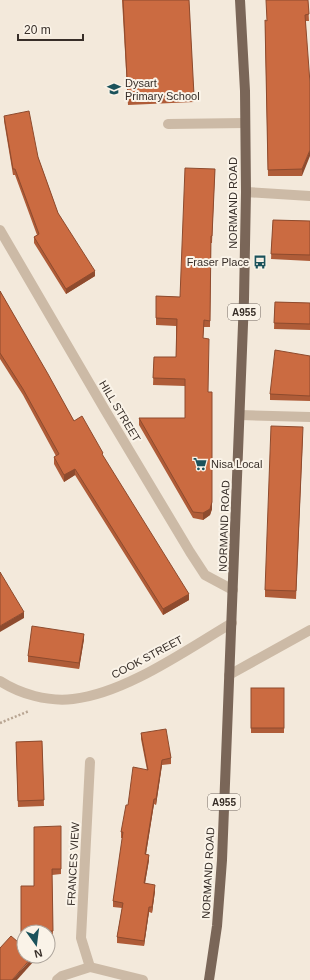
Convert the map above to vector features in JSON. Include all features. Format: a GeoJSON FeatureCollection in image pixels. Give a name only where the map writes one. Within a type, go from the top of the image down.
{"type":"FeatureCollection","features":[{"type":"Feature","properties":{"kind":"main road","name":"NORMAND ROAD"},"geometry":{"type":"LineString","coordinates":[[209,980],[217,926],[222,860],[244,299],[246,192],[245,91],[240,0]]}},
{"type":"Feature","properties":{"kind":"street"},"geometry":{"type":"LineString","coordinates":[[168,124],[245,123]]}},
{"type":"Feature","properties":{"kind":"street"},"geometry":{"type":"LineString","coordinates":[[246,192],[310,196]]}},
{"type":"Feature","properties":{"kind":"street","name":"HILL STREET"},"geometry":{"type":"LineString","coordinates":[[0,230],[190,552],[205,575],[233,590]]}},
{"type":"Feature","properties":{"kind":"street"},"geometry":{"type":"LineString","coordinates":[[240,415],[310,417]]}},
{"type":"Feature","properties":{"kind":"street","name":"COOK STREET"},"geometry":{"type":"LineString","coordinates":[[0,681],[9,687],[30,695],[57,699],[72,699],[92,696],[124,684],[159,666],[232,623]]}},
{"type":"Feature","properties":{"kind":"street"},"geometry":{"type":"LineString","coordinates":[[229,675],[310,630]]}},
{"type":"Feature","properties":{"kind":"street","name":"FRANCES VIEW"},"geometry":{"type":"LineString","coordinates":[[90,762],[81,938],[90,967]]}},
{"type":"Feature","properties":{"kind":"street"},"geometry":{"type":"LineString","coordinates":[[57,980],[62,976],[90,967],[143,980]]}},
{"type":"Feature","properties":{"kind":"building"},"geometry":{"type":"Polygon","coordinates":[[[123,0],[189,0],[194,95],[128,98],[123,0]]]}},
{"type":"Feature","properties":{"kind":"building"},"geometry":{"type":"Polygon","coordinates":[[[266,0],[308,0],[309,14],[305,15],[310,83],[310,150],[302,169],[268,170],[265,20],[267,21],[266,0]]]}},
{"type":"Feature","properties":{"kind":"building"},"geometry":{"type":"Polygon","coordinates":[[[29,111],[38,157],[58,213],[95,271],[66,289],[34,237],[39,234],[15,169],[13,169],[4,116],[29,111]]]}},
{"type":"Feature","properties":{"kind":"building"},"geometry":{"type":"Polygon","coordinates":[[[185,168],[215,169],[211,236],[210,321],[204,320],[203,338],[209,339],[208,392],[212,392],[212,502],[210,509],[203,513],[193,512],[139,418],[185,418],[185,379],[153,378],[154,357],[176,357],[177,319],[156,318],[156,296],[180,297],[185,168]]]}},
{"type":"Feature","properties":{"kind":"building"},"geometry":{"type":"Polygon","coordinates":[[[273,220],[310,221],[310,255],[271,254],[273,220]]]}},
{"type":"Feature","properties":{"kind":"building"},"geometry":{"type":"Polygon","coordinates":[[[0,291],[74,421],[82,416],[103,453],[102,454],[189,594],[163,609],[75,469],[64,475],[54,457],[59,454],[23,389],[0,353],[0,291]]]}},
{"type":"Feature","properties":{"kind":"building"},"geometry":{"type":"Polygon","coordinates":[[[275,302],[310,303],[310,324],[274,323],[275,302]]]}},
{"type":"Feature","properties":{"kind":"building"},"geometry":{"type":"Polygon","coordinates":[[[275,350],[310,356],[310,396],[270,394],[275,350]]]}},
{"type":"Feature","properties":{"kind":"building"},"geometry":{"type":"Polygon","coordinates":[[[271,426],[303,427],[296,591],[265,590],[271,426]]]}},
{"type":"Feature","properties":{"kind":"building"},"geometry":{"type":"Polygon","coordinates":[[[0,572],[24,612],[0,626],[0,572]]]}},
{"type":"Feature","properties":{"kind":"building"},"geometry":{"type":"Polygon","coordinates":[[[32,626],[84,634],[79,663],[28,656],[32,626]]]}},
{"type":"Feature","properties":{"kind":"building"},"geometry":{"type":"Polygon","coordinates":[[[251,688],[284,688],[284,728],[251,728],[251,688]]]}},
{"type":"Feature","properties":{"kind":"building"},"geometry":{"type":"Polygon","coordinates":[[[166,729],[171,758],[162,760],[145,854],[149,855],[144,883],[155,885],[152,907],[149,907],[144,941],[117,937],[123,903],[113,901],[123,832],[121,832],[126,805],[128,805],[133,767],[148,770],[141,733],[166,729]]]}},
{"type":"Feature","properties":{"kind":"building"},"geometry":{"type":"Polygon","coordinates":[[[42,741],[44,800],[18,801],[16,742],[42,741]]]}},
{"type":"Feature","properties":{"kind":"building"},"geometry":{"type":"Polygon","coordinates":[[[61,826],[61,869],[52,869],[53,924],[21,924],[21,886],[34,886],[34,827],[61,826]]]}},
{"type":"Feature","properties":{"kind":"building"},"geometry":{"type":"Polygon","coordinates":[[[11,936],[16,940],[16,964],[26,964],[12,980],[0,980],[0,948],[11,936]]]}},
{"type":"Feature","properties":{"kind":"place","name":"Dysart Primary School"},"geometry":{"type":"Point","coordinates":[114,89]}},
{"type":"Feature","properties":{"kind":"place","name":"Fraser Place"},"geometry":{"type":"Point","coordinates":[260,262]}},
{"type":"Feature","properties":{"kind":"place","name":"Nisa Local"},"geometry":{"type":"Point","coordinates":[200,464]}}]}
